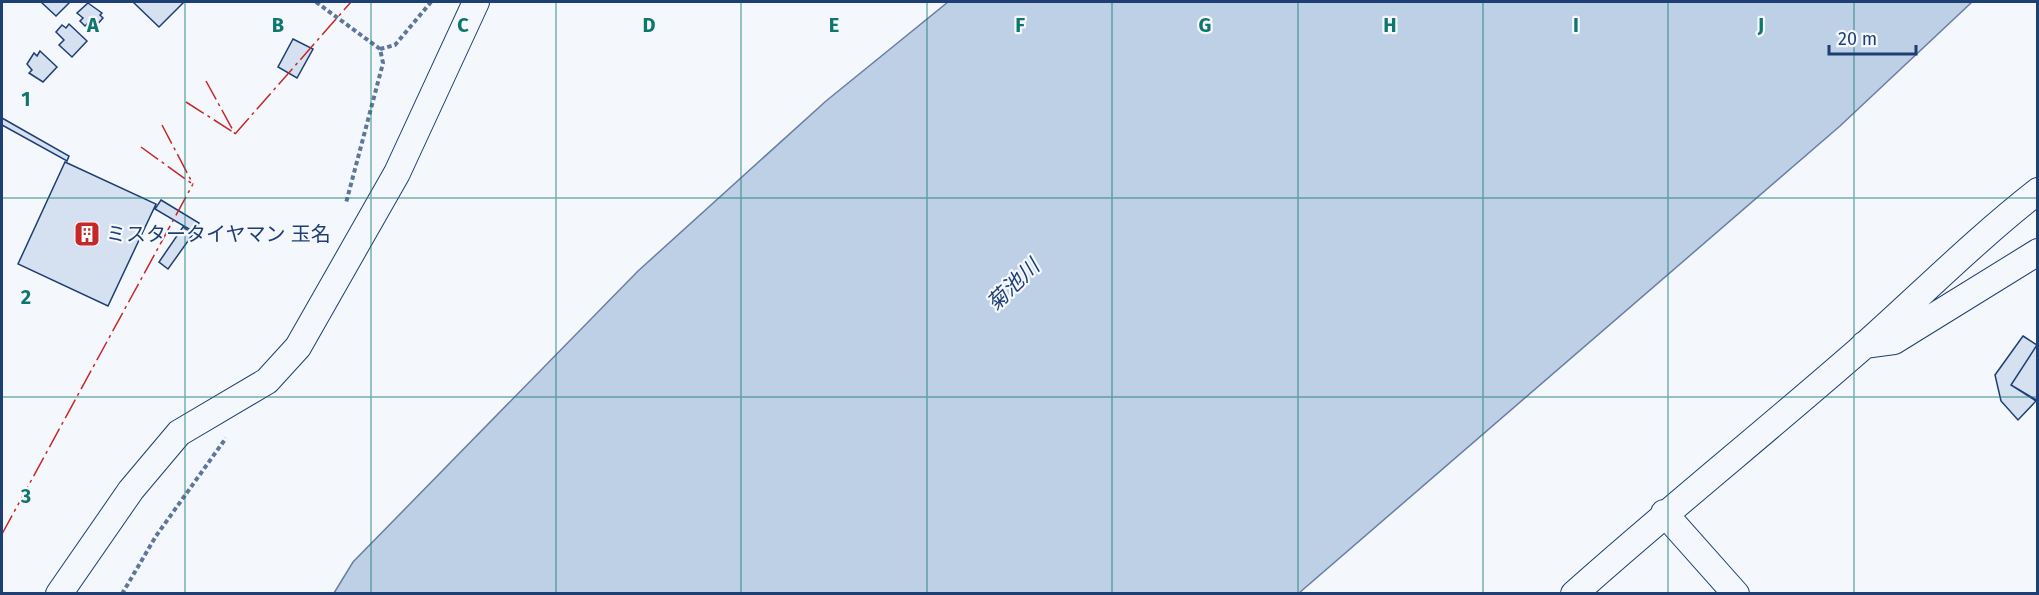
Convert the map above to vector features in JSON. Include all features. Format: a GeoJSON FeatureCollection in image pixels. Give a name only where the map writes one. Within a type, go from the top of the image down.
{"type":"FeatureCollection","features":[{"type":"Feature","properties":{"kind":"street"},"geometry":{"type":"LineString","coordinates":[[59,594],[131,490],[179,434],[267,381],[298,347],[397,173],[476,2]]}},
{"type":"Feature","properties":{"kind":"street"},"geometry":{"type":"LineString","coordinates":[[1574,594],[1664,513],[1864,345],[1992,227],[2037,191]]}},
{"type":"Feature","properties":{"kind":"street"},"geometry":{"type":"LineString","coordinates":[[1864,345],[1894,341],[2037,252]]}},
{"type":"Feature","properties":{"kind":"street"},"geometry":{"type":"LineString","coordinates":[[1664,513],[1736,594]]}},
{"type":"Feature","properties":{"kind":"path"},"geometry":{"type":"LineString","coordinates":[[316,2],[380,50],[383,63],[344,213]]}},
{"type":"Feature","properties":{"kind":"path"},"geometry":{"type":"LineString","coordinates":[[380,50],[395,45],[431,2]]}},
{"type":"Feature","properties":{"kind":"path"},"geometry":{"type":"LineString","coordinates":[[122,594],[156,536],[228,435],[237,418],[228,403]]}},
{"type":"Feature","properties":{"kind":"water","name":"菊池川"},"geometry":{"type":"Polygon","coordinates":[[[948,2],[1972,2],[1840,126],[1299,593],[334,593],[353,562],[638,271],[826,101],[948,2]]]}},
{"type":"Feature","properties":{"kind":"building"},"geometry":{"type":"Polygon","coordinates":[[[41,2],[70,2],[56,16],[41,2]]]}},
{"type":"Feature","properties":{"kind":"building"},"geometry":{"type":"Polygon","coordinates":[[[133,2],[184,2],[159,27],[133,2]]]}},
{"type":"Feature","properties":{"kind":"building"},"geometry":{"type":"Polygon","coordinates":[[[88,3],[102,13],[100,15],[103,18],[94,28],[88,23],[85,26],[80,21],[83,18],[77,13],[88,3]]]}},
{"type":"Feature","properties":{"kind":"building"},"geometry":{"type":"Polygon","coordinates":[[[69,24],[87,41],[72,57],[59,45],[64,40],[56,32],[62,25],[66,28],[69,24]]]}},
{"type":"Feature","properties":{"kind":"building"},"geometry":{"type":"Polygon","coordinates":[[[293,39],[313,49],[297,78],[278,67],[293,39]]]}},
{"type":"Feature","properties":{"kind":"building"},"geometry":{"type":"Polygon","coordinates":[[[40,51],[57,67],[43,82],[29,73],[32,70],[27,64],[34,53],[37,56],[40,51]]]}},
{"type":"Feature","properties":{"kind":"building"},"geometry":{"type":"Polygon","coordinates":[[[2,118],[69,156],[67,161],[2,125],[2,118]]]}},
{"type":"Feature","properties":{"kind":"building","name":"ミスタータイヤマン 玉名"},"geometry":{"type":"Polygon","coordinates":[[[65,162],[156,204],[108,306],[18,264],[65,162]]]}},
{"type":"Feature","properties":{"kind":"building"},"geometry":{"type":"Polygon","coordinates":[[[161,200],[199,223],[194,232],[155,209],[161,200]]]}},
{"type":"Feature","properties":{"kind":"building"},"geometry":{"type":"Polygon","coordinates":[[[183,227],[193,234],[168,269],[159,262],[183,227]]]}},
{"type":"Feature","properties":{"kind":"building"},"geometry":{"type":"Polygon","coordinates":[[[2023,336],[2037,345],[2011,385],[2036,401],[2018,420],[2001,401],[1995,375],[2023,336]]]}},
{"type":"Feature","properties":{"kind":"building"},"geometry":{"type":"Polygon","coordinates":[[[2038,345],[2038,401],[2011,385],[2038,345]]]}},
{"type":"Feature","properties":{"kind":"power"},"geometry":{"type":"LineString","coordinates":[[235,134],[351,2]]}},
{"type":"Feature","properties":{"kind":"power"},"geometry":{"type":"LineString","coordinates":[[206,81],[235,134]]}},
{"type":"Feature","properties":{"kind":"power"},"geometry":{"type":"LineString","coordinates":[[186,102],[233,132]]}},
{"type":"Feature","properties":{"kind":"power"},"geometry":{"type":"LineString","coordinates":[[162,125],[193,184]]}},
{"type":"Feature","properties":{"kind":"power"},"geometry":{"type":"LineString","coordinates":[[141,147],[191,183]]}},
{"type":"Feature","properties":{"kind":"power"},"geometry":{"type":"LineString","coordinates":[[2,534],[193,184]]}},
{"type":"Feature","properties":{"kind":"place","name":"ミスタータイヤマン 玉名"},"geometry":{"type":"Point","coordinates":[87,234]}}]}
